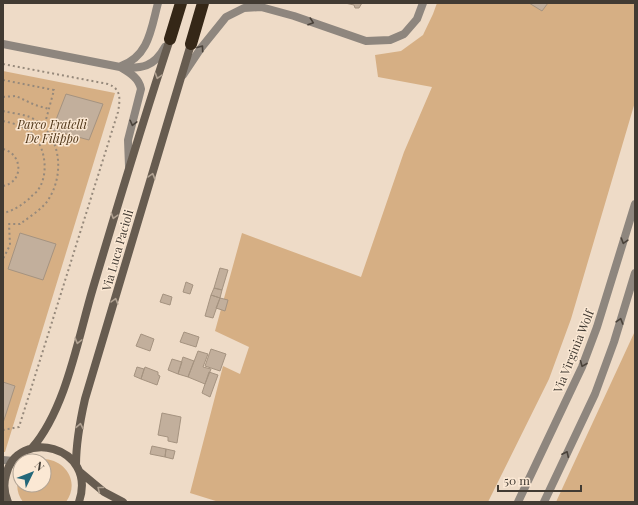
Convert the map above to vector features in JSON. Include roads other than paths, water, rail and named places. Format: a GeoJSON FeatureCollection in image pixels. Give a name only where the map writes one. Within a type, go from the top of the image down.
{"type":"FeatureCollection","features":[{"type":"Feature","properties":{"kind":"highway"},"geometry":{"type":"LineString","coordinates":[[170,38],[181,3]]}},
{"type":"Feature","properties":{"kind":"highway"},"geometry":{"type":"LineString","coordinates":[[191,44],[203,3]]}},
{"type":"Feature","properties":{"kind":"main road","name":"Via Luca Pacioli"},"geometry":{"type":"LineString","coordinates":[[32,448],[39,440],[62,394],[129,166],[170,38]]}},
{"type":"Feature","properties":{"kind":"main road","name":"Via Luca Pacioli"},"geometry":{"type":"LineString","coordinates":[[79,502],[82,487],[78,468],[77,442],[85,399],[191,44]]}},
{"type":"Feature","properties":{"kind":"main road"},"geometry":{"type":"LineString","coordinates":[[22,453],[32,448],[42,447],[61,451],[70,457],[78,468],[104,492],[123,502]]}},
{"type":"Feature","properties":{"kind":"main road"},"geometry":{"type":"LineString","coordinates":[[5,497],[4,483],[7,471],[12,463]]}},
{"type":"Feature","properties":{"kind":"street"},"geometry":{"type":"LineString","coordinates":[[120,67],[136,58],[144,48],[158,3]]}},
{"type":"Feature","properties":{"kind":"street"},"geometry":{"type":"LineString","coordinates":[[180,81],[201,48],[226,18],[244,8],[261,7],[294,16],[366,41],[390,40],[404,34],[417,18],[423,3]]}},
{"type":"Feature","properties":{"kind":"street"},"geometry":{"type":"LineString","coordinates":[[3,44],[120,67],[136,68],[153,62],[160,56],[170,38]]}},
{"type":"Feature","properties":{"kind":"street"},"geometry":{"type":"LineString","coordinates":[[120,67],[136,78],[141,89],[128,140],[129,166]]}},
{"type":"Feature","properties":{"kind":"street","name":"Via Virginia Wolf"},"geometry":{"type":"LineString","coordinates":[[518,502],[584,361],[597,327],[635,204]]}},
{"type":"Feature","properties":{"kind":"street"},"geometry":{"type":"LineString","coordinates":[[544,502],[595,394],[614,342],[635,272]]}},
{"type":"Feature","properties":{"kind":"park label","name":"Parco Fratelli De Filippo"},"geometry":{"type":"Point","coordinates":[52,131]}}]}
